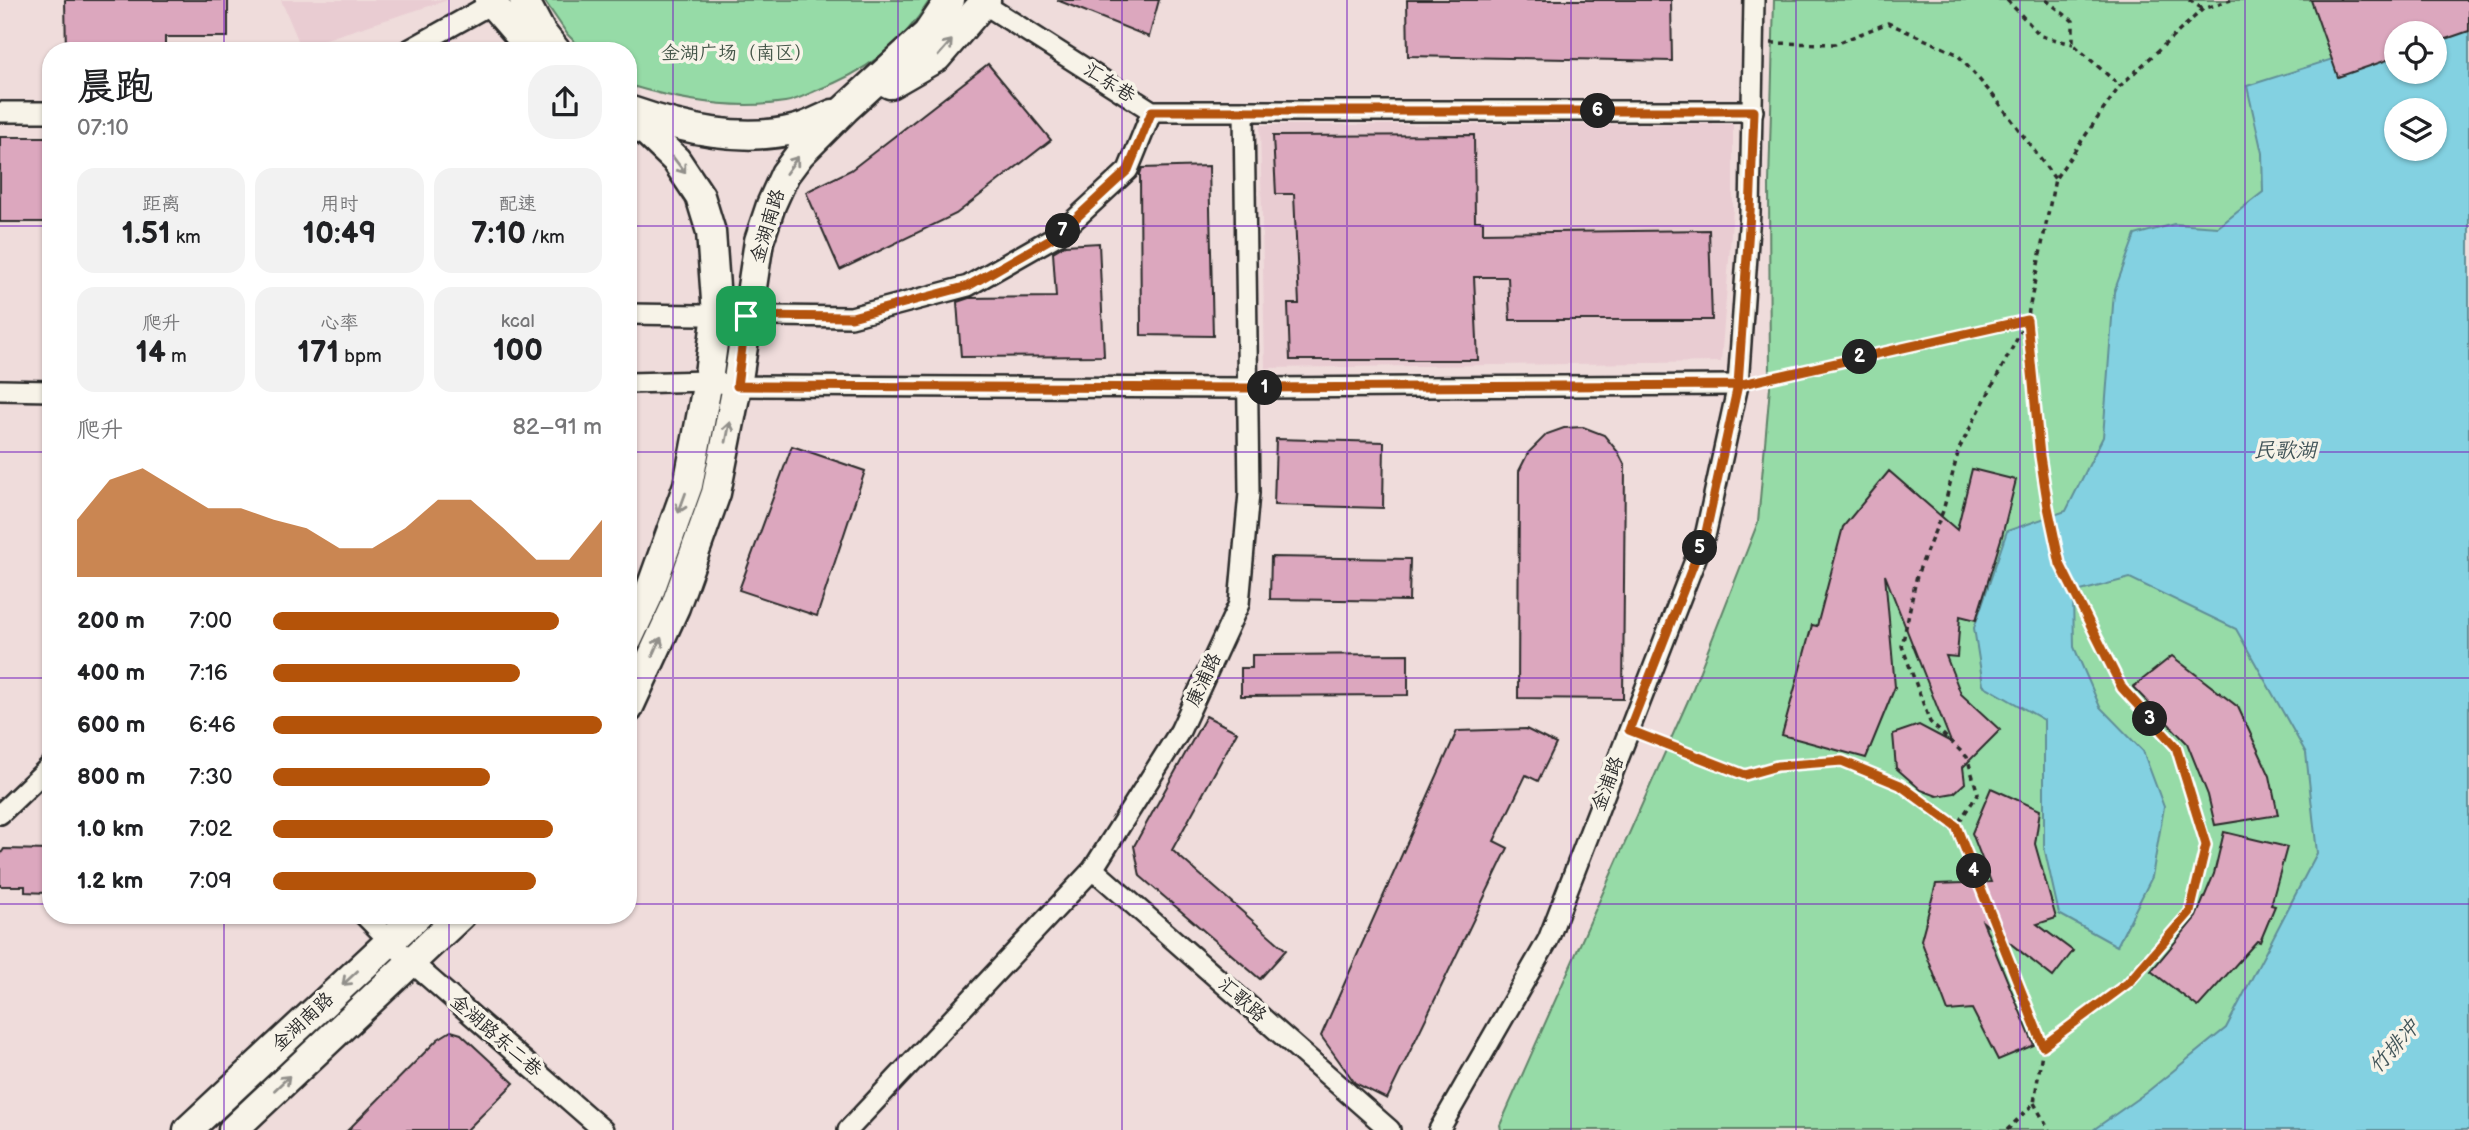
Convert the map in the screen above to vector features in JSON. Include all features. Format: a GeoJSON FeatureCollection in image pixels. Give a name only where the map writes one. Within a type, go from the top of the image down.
{"type":"FeatureCollection","features":[{"type":"Feature","properties":{"kind":"main road"},"geometry":{"type":"LineString","coordinates":[[524,0],[548,42]]}},
{"type":"Feature","properties":{"kind":"main road","name":"金湖南路"},"geometry":{"type":"LineString","coordinates":[[637,689],[675,607],[716,493],[737,386],[759,241],[785,174],[800,154],[845,109],[927,34],[950,0]]}},
{"type":"Feature","properties":{"kind":"main road"},"geometry":{"type":"LineString","coordinates":[[490,2],[525,42]]}},
{"type":"Feature","properties":{"kind":"main road"},"geometry":{"type":"LineString","coordinates":[[637,113],[669,124],[747,135],[797,129],[845,109],[937,57],[985,2]]}},
{"type":"Feature","properties":{"kind":"main road"},"geometry":{"type":"LineString","coordinates":[[637,126],[676,160],[700,196],[711,232],[717,314],[708,381],[688,485],[637,620]]}},
{"type":"Feature","properties":{"kind":"main road","name":"金湖南路"},"geometry":{"type":"LineString","coordinates":[[188,1130],[408,924]]}},
{"type":"Feature","properties":{"kind":"main road","name":"金湖南路"},"geometry":{"type":"LineString","coordinates":[[233,1130],[451,924]]}},
{"type":"Feature","properties":{"kind":"street","name":"金浦路"},"geometry":{"type":"LineString","coordinates":[[1439,1130],[1548,940],[1706,532],[1738,385],[1750,213],[1754,0]]}},
{"type":"Feature","properties":{"kind":"street"},"geometry":{"type":"LineString","coordinates":[[422,42],[490,2]]}},
{"type":"Feature","properties":{"kind":"street","name":"汇东巷"},"geometry":{"type":"LineString","coordinates":[[985,2],[1152,111],[1754,111]]}},
{"type":"Feature","properties":{"kind":"street"},"geometry":{"type":"LineString","coordinates":[[637,314],[852,317],[968,286],[1059,234],[1128,170],[1152,111]]}},
{"type":"Feature","properties":{"kind":"street","name":"康浦路"},"geometry":{"type":"LineString","coordinates":[[848,1130],[1093,869],[1180,732],[1239,604],[1249,493],[1244,111]]}},
{"type":"Feature","properties":{"kind":"street"},"geometry":{"type":"LineString","coordinates":[[0,112],[42,112]]}},
{"type":"Feature","properties":{"kind":"street"},"geometry":{"type":"LineString","coordinates":[[637,383],[708,381],[737,386],[1247,388],[1738,385]]}},
{"type":"Feature","properties":{"kind":"street"},"geometry":{"type":"LineString","coordinates":[[0,390],[42,391]]}},
{"type":"Feature","properties":{"kind":"street"},"geometry":{"type":"LineString","coordinates":[[0,814],[42,774]]}},
{"type":"Feature","properties":{"kind":"street","name":"汇歌路"},"geometry":{"type":"LineString","coordinates":[[1093,869],[1390,1130]]}},
{"type":"Feature","properties":{"kind":"street","name":"金湖路东二巷"},"geometry":{"type":"LineString","coordinates":[[374,924],[411,961],[603,1130]]}},
{"type":"Feature","properties":{"kind":"path"},"geometry":{"type":"LineString","coordinates":[[2007,0],[2040,36],[2073,44],[2120,86]]}},
{"type":"Feature","properties":{"kind":"path"},"geometry":{"type":"LineString","coordinates":[[2046,0],[2073,21],[2073,44]]}},
{"type":"Feature","properties":{"kind":"path"},"geometry":{"type":"LineString","coordinates":[[2189,0],[2203,9]]}},
{"type":"Feature","properties":{"kind":"path"},"geometry":{"type":"LineString","coordinates":[[1956,826],[1978,794],[1966,757],[1930,722],[1902,646],[1917,575],[1943,512],[1959,449],[2027,320],[2055,179],[2120,86],[2203,9],[2231,0]]}},
{"type":"Feature","properties":{"kind":"path"},"geometry":{"type":"LineString","coordinates":[[1754,43],[1835,44],[1888,23],[1957,54],[1997,100],[2055,179]]}},
{"type":"Feature","properties":{"kind":"path"},"geometry":{"type":"LineString","coordinates":[[1738,385],[2027,320]]}},
{"type":"Feature","properties":{"kind":"path"},"geometry":{"type":"LineString","coordinates":[[2027,320],[2048,507],[2060,564],[2122,688],[2176,747],[2206,845],[2190,912],[2128,983],[2043,1046]]}},
{"type":"Feature","properties":{"kind":"path"},"geometry":{"type":"LineString","coordinates":[[1629,730],[1745,775],[1777,766],[1842,761],[1900,785],[1956,826],[2043,1046],[2034,1103],[2007,1130]]}},
{"type":"Feature","properties":{"kind":"path"},"geometry":{"type":"LineString","coordinates":[[2034,1103],[2049,1130]]}},
{"type":"Feature","properties":{"kind":"shaded area"},"geometry":{"type":"Polygon","coordinates":[[[281,0],[448,0],[317,42],[299,42],[281,0]]]}},
{"type":"Feature","properties":{"kind":"shaded area"},"geometry":{"type":"Polygon","coordinates":[[[1733,124],[1733,209],[1721,362],[1265,368],[1260,125],[1733,124]]]}},
{"type":"Feature","properties":{"kind":"green space","name":"金湖广场（南区）"},"geometry":{"type":"Polygon","coordinates":[[[544,0],[930,0],[907,31],[881,56],[866,66],[833,84],[793,100],[766,104],[708,103],[637,87],[637,42],[575,42],[544,0]]]}},
{"type":"Feature","properties":{"kind":"green space"},"geometry":{"type":"Polygon","coordinates":[[[1774,0],[2469,0],[2469,1130],[1501,1130],[1500,1125],[1690,696],[1758,522],[1770,387],[1769,184],[1774,0]]]}},
{"type":"Feature","properties":{"kind":"water","name":"民歌湖"},"geometry":{"type":"Polygon","coordinates":[[[2469,16],[2469,1130],[2093,1130],[2147,1092],[2226,1028],[2317,853],[2306,753],[2236,629],[2130,578],[2073,593],[2074,647],[2100,707],[2143,751],[2164,807],[2152,877],[2117,946],[2059,914],[2044,847],[2044,720],[1983,685],[1974,628],[2007,531],[2066,511],[2103,437],[2114,292],[2135,235],[2174,224],[2218,227],[2263,192],[2262,153],[2247,86],[2384,43],[2384,84],[2447,84],[2447,23],[2469,16]]]}},
{"type":"Feature","properties":{"kind":"building"},"geometry":{"type":"Polygon","coordinates":[[[65,0],[228,0],[228,37],[165,37],[165,42],[66,42],[65,0]]]}},
{"type":"Feature","properties":{"kind":"building"},"geometry":{"type":"Polygon","coordinates":[[[1057,0],[1159,0],[1149,37],[1057,0]]]}},
{"type":"Feature","properties":{"kind":"building"},"geometry":{"type":"Polygon","coordinates":[[[1407,0],[1671,0],[1672,61],[1408,56],[1407,0]]]}},
{"type":"Feature","properties":{"kind":"building"},"geometry":{"type":"Polygon","coordinates":[[[2311,0],[2469,0],[2469,31],[2447,39],[2447,21],[2384,21],[2384,61],[2338,77],[2311,0]]]}},
{"type":"Feature","properties":{"kind":"building"},"geometry":{"type":"Polygon","coordinates":[[[988,64],[1051,140],[956,214],[840,270],[806,192],[851,170],[988,64]]]}},
{"type":"Feature","properties":{"kind":"building"},"geometry":{"type":"Polygon","coordinates":[[[1474,135],[1475,221],[1483,221],[1483,233],[1709,230],[1712,320],[1510,320],[1508,277],[1474,277],[1478,360],[1290,360],[1288,304],[1299,304],[1294,194],[1276,194],[1273,136],[1474,135]]]}},
{"type":"Feature","properties":{"kind":"building"},"geometry":{"type":"Polygon","coordinates":[[[0,137],[42,137],[42,222],[0,222],[0,137]]]}},
{"type":"Feature","properties":{"kind":"building"},"geometry":{"type":"Polygon","coordinates":[[[1209,166],[1213,336],[1141,335],[1142,168],[1209,166]]]}},
{"type":"Feature","properties":{"kind":"building"},"geometry":{"type":"Polygon","coordinates":[[[1099,243],[1104,356],[961,357],[957,302],[969,298],[1056,297],[1053,252],[1065,245],[1099,243]]]}},
{"type":"Feature","properties":{"kind":"building"},"geometry":{"type":"Polygon","coordinates":[[[1583,427],[1604,435],[1625,466],[1623,699],[1518,698],[1519,471],[1528,453],[1547,434],[1564,428],[1583,427]]]}},
{"type":"Feature","properties":{"kind":"building"},"geometry":{"type":"Polygon","coordinates":[[[1276,439],[1384,442],[1383,508],[1274,505],[1276,439]]]}},
{"type":"Feature","properties":{"kind":"building"},"geometry":{"type":"Polygon","coordinates":[[[792,446],[865,471],[817,616],[739,590],[792,446]]]}},
{"type":"Feature","properties":{"kind":"building"},"geometry":{"type":"Polygon","coordinates":[[[1972,469],[2016,480],[1976,620],[1960,616],[1957,657],[1946,656],[1961,694],[2000,730],[1963,767],[1965,783],[1954,793],[1937,796],[1921,790],[1896,768],[1893,734],[1919,725],[1951,742],[1885,575],[1895,687],[1866,758],[1782,735],[1812,625],[1817,626],[1843,527],[1889,471],[1957,530],[1972,469]]]}},
{"type":"Feature","properties":{"kind":"building"},"geometry":{"type":"Polygon","coordinates":[[[1271,557],[1410,559],[1409,601],[1270,599],[1271,557]]]}},
{"type":"Feature","properties":{"kind":"building"},"geometry":{"type":"Polygon","coordinates":[[[1408,654],[1408,695],[1241,696],[1241,668],[1252,668],[1252,655],[1408,654]]]}},
{"type":"Feature","properties":{"kind":"building"},"geometry":{"type":"Polygon","coordinates":[[[2172,656],[2238,707],[2270,776],[2278,815],[2215,825],[2208,795],[2187,743],[2133,687],[2172,656]]]}},
{"type":"Feature","properties":{"kind":"building"},"geometry":{"type":"Polygon","coordinates":[[[1206,716],[1237,732],[1172,850],[1286,950],[1260,979],[1140,876],[1134,846],[1206,716]]]}},
{"type":"Feature","properties":{"kind":"building"},"geometry":{"type":"Polygon","coordinates":[[[1526,729],[1556,744],[1538,781],[1526,775],[1494,841],[1508,848],[1387,1099],[1355,1083],[1321,1036],[1457,731],[1526,729]]]}},
{"type":"Feature","properties":{"kind":"building"},"geometry":{"type":"Polygon","coordinates":[[[1991,788],[2040,810],[2035,844],[2056,918],[2037,924],[2073,951],[2053,977],[1983,922],[2034,1045],[1998,1060],[1972,1009],[1948,1011],[1921,940],[1936,884],[1991,882],[1972,833],[1991,788]]]}},
{"type":"Feature","properties":{"kind":"building"},"geometry":{"type":"Polygon","coordinates":[[[2224,832],[2287,847],[2271,905],[2275,906],[2260,942],[2257,941],[2198,1007],[2151,971],[2196,917],[2214,874],[2224,832]]]}},
{"type":"Feature","properties":{"kind":"building"},"geometry":{"type":"Polygon","coordinates":[[[4,849],[42,850],[42,893],[25,892],[25,886],[0,886],[0,855],[4,849]]]}},
{"type":"Feature","properties":{"kind":"building"},"geometry":{"type":"Polygon","coordinates":[[[451,1031],[461,1034],[514,1083],[467,1130],[348,1130],[438,1039],[451,1031]]]}},
{"type":"Feature","properties":{"kind":"route"},"geometry":{"type":"LineString","coordinates":[[746,316],[737,386],[1247,388],[1738,385],[2027,320],[2040,456],[2060,564],[2122,688],[2176,747],[2206,845],[2190,912],[2128,983],[2043,1046],[1956,826],[1900,785],[1842,761],[1777,766],[1745,775],[1629,730],[1706,532],[1738,385],[1754,111],[1152,111],[1128,170],[1059,234],[968,286],[852,317],[746,316]]}},
{"type":"Feature","properties":{"kind":"water label","name":"竹排冲"},"geometry":{"type":"Point","coordinates":[2394,1047]}}]}
